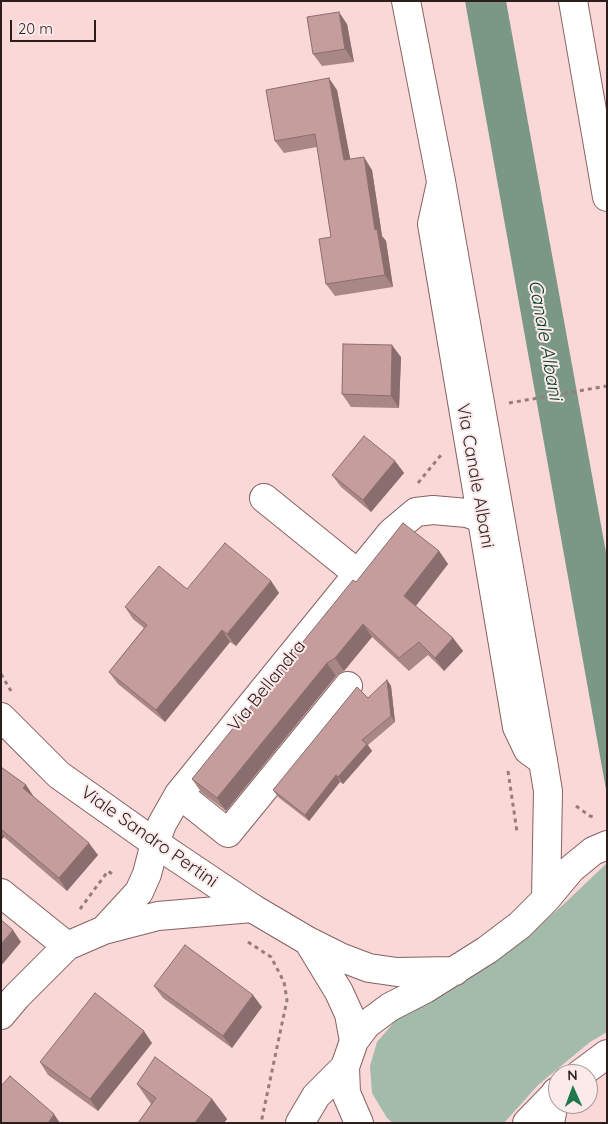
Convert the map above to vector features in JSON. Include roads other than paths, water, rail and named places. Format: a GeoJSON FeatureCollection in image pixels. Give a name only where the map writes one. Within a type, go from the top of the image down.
{"type":"FeatureCollection","features":[{"type":"Feature","properties":{"kind":"main road","name":"Via Canale Albani"},"geometry":{"type":"LineString","coordinates":[[406,1],[441,181],[548,791],[546,899]]}},
{"type":"Feature","properties":{"kind":"main road"},"geometry":{"type":"LineString","coordinates":[[573,1],[607,197]]}},
{"type":"Feature","properties":{"kind":"main road","name":"Via Canale Albani"},"geometry":{"type":"LineString","coordinates":[[441,181],[432,224],[517,727],[528,750],[543,761]]}},
{"type":"Feature","properties":{"kind":"main road"},"geometry":{"type":"LineString","coordinates":[[264,498],[358,574]]}},
{"type":"Feature","properties":{"kind":"main road","name":"Via Bellandra"},"geometry":{"type":"LineString","coordinates":[[104,930],[139,892],[147,874],[162,824],[179,794],[391,533],[416,512],[433,510],[460,512],[483,519]]}},
{"type":"Feature","properties":{"kind":"main road"},"geometry":{"type":"LineString","coordinates":[[179,794],[228,833],[348,686]]}},
{"type":"Feature","properties":{"kind":"main road","name":"Viale Sandro Pertini"},"geometry":{"type":"LineString","coordinates":[[1,717],[59,775],[155,843],[252,908],[308,941],[340,958],[369,968],[397,972],[455,971]]}},
{"type":"Feature","properties":{"kind":"main road"},"geometry":{"type":"LineString","coordinates":[[359,1123],[346,1094],[345,1066],[354,1041],[367,1024],[390,1007],[455,971],[500,940],[520,925],[546,899],[571,869],[593,851],[607,845]]}},
{"type":"Feature","properties":{"kind":"main road"},"geometry":{"type":"LineString","coordinates":[[1,893],[67,946]]}},
{"type":"Feature","properties":{"kind":"main road","name":"Via Bellandra"},"geometry":{"type":"LineString","coordinates":[[1,1016],[17,996],[67,946],[104,930],[158,916],[252,908]]}},
{"type":"Feature","properties":{"kind":"main road","name":"Viale Sandro Pertini"},"geometry":{"type":"LineString","coordinates":[[308,941],[339,992],[349,1014],[354,1041]]}},
{"type":"Feature","properties":{"kind":"main road"},"geometry":{"type":"LineString","coordinates":[[594,1064],[607,1054]]}},
{"type":"Feature","properties":{"kind":"main road"},"geometry":{"type":"LineString","coordinates":[[300,1123],[316,1096],[345,1066]]}},
{"type":"Feature","properties":{"kind":"main road"},"geometry":{"type":"LineString","coordinates":[[527,1123],[548,1101]]}},
{"type":"Feature","properties":{"kind":"water","name":"Canale Albani"},"geometry":{"type":"Polygon","coordinates":[[[465,1],[506,1],[607,558],[607,795],[465,1]]]}}]}
